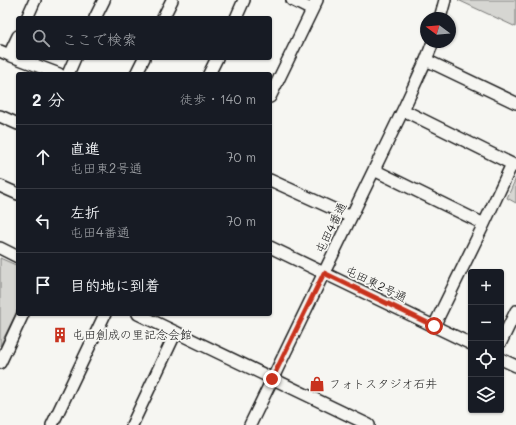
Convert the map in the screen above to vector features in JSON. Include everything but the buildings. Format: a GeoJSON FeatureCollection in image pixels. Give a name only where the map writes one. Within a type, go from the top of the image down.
{"type":"FeatureCollection","features":[{"type":"Feature","properties":{"kind":"street"},"geometry":{"type":"LineString","coordinates":[[28,16],[35,0]]}},
{"type":"Feature","properties":{"kind":"street"},"geometry":{"type":"LineString","coordinates":[[96,16],[104,0]]}},
{"type":"Feature","properties":{"kind":"street"},"geometry":{"type":"LineString","coordinates":[[164,16],[172,0]]}},
{"type":"Feature","properties":{"kind":"street"},"geometry":{"type":"LineString","coordinates":[[237,16],[244,0]]}},
{"type":"Feature","properties":{"kind":"street"},"geometry":{"type":"LineString","coordinates":[[272,94],[315,5],[292,0]]}},
{"type":"Feature","properties":{"kind":"street"},"geometry":{"type":"LineString","coordinates":[[441,12],[442,1]]}},
{"type":"Feature","properties":{"kind":"street"},"geometry":{"type":"LineString","coordinates":[[16,38],[4,53],[16,58]]}},
{"type":"Feature","properties":{"kind":"street","name":"屯田4番通"},"geometry":{"type":"LineString","coordinates":[[250,425],[403,110],[431,48]]}},
{"type":"Feature","properties":{"kind":"street"},"geometry":{"type":"LineString","coordinates":[[22,60],[54,72]]}},
{"type":"Feature","properties":{"kind":"street"},"geometry":{"type":"LineString","coordinates":[[69,72],[74,60]]}},
{"type":"Feature","properties":{"kind":"street"},"geometry":{"type":"LineString","coordinates":[[137,72],[143,60]]}},
{"type":"Feature","properties":{"kind":"street"},"geometry":{"type":"LineString","coordinates":[[210,72],[216,60]]}},
{"type":"Feature","properties":{"kind":"street"},"geometry":{"type":"LineString","coordinates":[[426,60],[516,103]]}},
{"type":"Feature","properties":{"kind":"street"},"geometry":{"type":"LineString","coordinates":[[403,110],[514,165],[434,326]]}},
{"type":"Feature","properties":{"kind":"street"},"geometry":{"type":"LineString","coordinates":[[0,116],[16,123]]}},
{"type":"Feature","properties":{"kind":"street"},"geometry":{"type":"LineString","coordinates":[[374,170],[484,224]]}},
{"type":"Feature","properties":{"kind":"street"},"geometry":{"type":"LineString","coordinates":[[272,181],[351,217]]}},
{"type":"Feature","properties":{"kind":"street"},"geometry":{"type":"LineString","coordinates":[[0,186],[16,193]]}},
{"type":"Feature","properties":{"kind":"street"},"geometry":{"type":"LineString","coordinates":[[0,248],[16,256]]}},
{"type":"Feature","properties":{"kind":"street","name":"屯田東2号通"},"geometry":{"type":"LineString","coordinates":[[272,248],[468,343]]}},
{"type":"Feature","properties":{"kind":"street"},"geometry":{"type":"LineString","coordinates":[[501,341],[516,311]]}},
{"type":"Feature","properties":{"kind":"street"},"geometry":{"type":"LineString","coordinates":[[0,363],[22,316]]}},
{"type":"Feature","properties":{"kind":"street"},"geometry":{"type":"LineString","coordinates":[[52,425],[104,316]]}},
{"type":"Feature","properties":{"kind":"street"},"geometry":{"type":"LineString","coordinates":[[142,316],[369,425]]}},
{"type":"Feature","properties":{"kind":"street"},"geometry":{"type":"LineString","coordinates":[[132,425],[176,332]]}},
{"type":"Feature","properties":{"kind":"street"},"geometry":{"type":"LineString","coordinates":[[504,360],[516,366]]}},
{"type":"Feature","properties":{"kind":"shaded area"},"geometry":{"type":"Polygon","coordinates":[[[458,0],[516,0],[516,27],[458,0]]]}},
{"type":"Feature","properties":{"kind":"shaded area"},"geometry":{"type":"Polygon","coordinates":[[[516,178],[516,203],[507,198],[516,178]]]}},
{"type":"Feature","properties":{"kind":"shaded area"},"geometry":{"type":"Polygon","coordinates":[[[0,258],[16,265],[16,313],[0,346],[0,258]]]}},
{"type":"Feature","properties":{"kind":"place","name":"屯田創成の里記念会館"},"geometry":{"type":"Point","coordinates":[60,335]}},
{"type":"Feature","properties":{"kind":"place","name":"フォトスタジオ石井"},"geometry":{"type":"Point","coordinates":[317,384]}},
{"type":"Feature","properties":{"kind":"route"},"geometry":{"type":"LineString","coordinates":[[272,379],[324,273],[434,326]]}}]}
